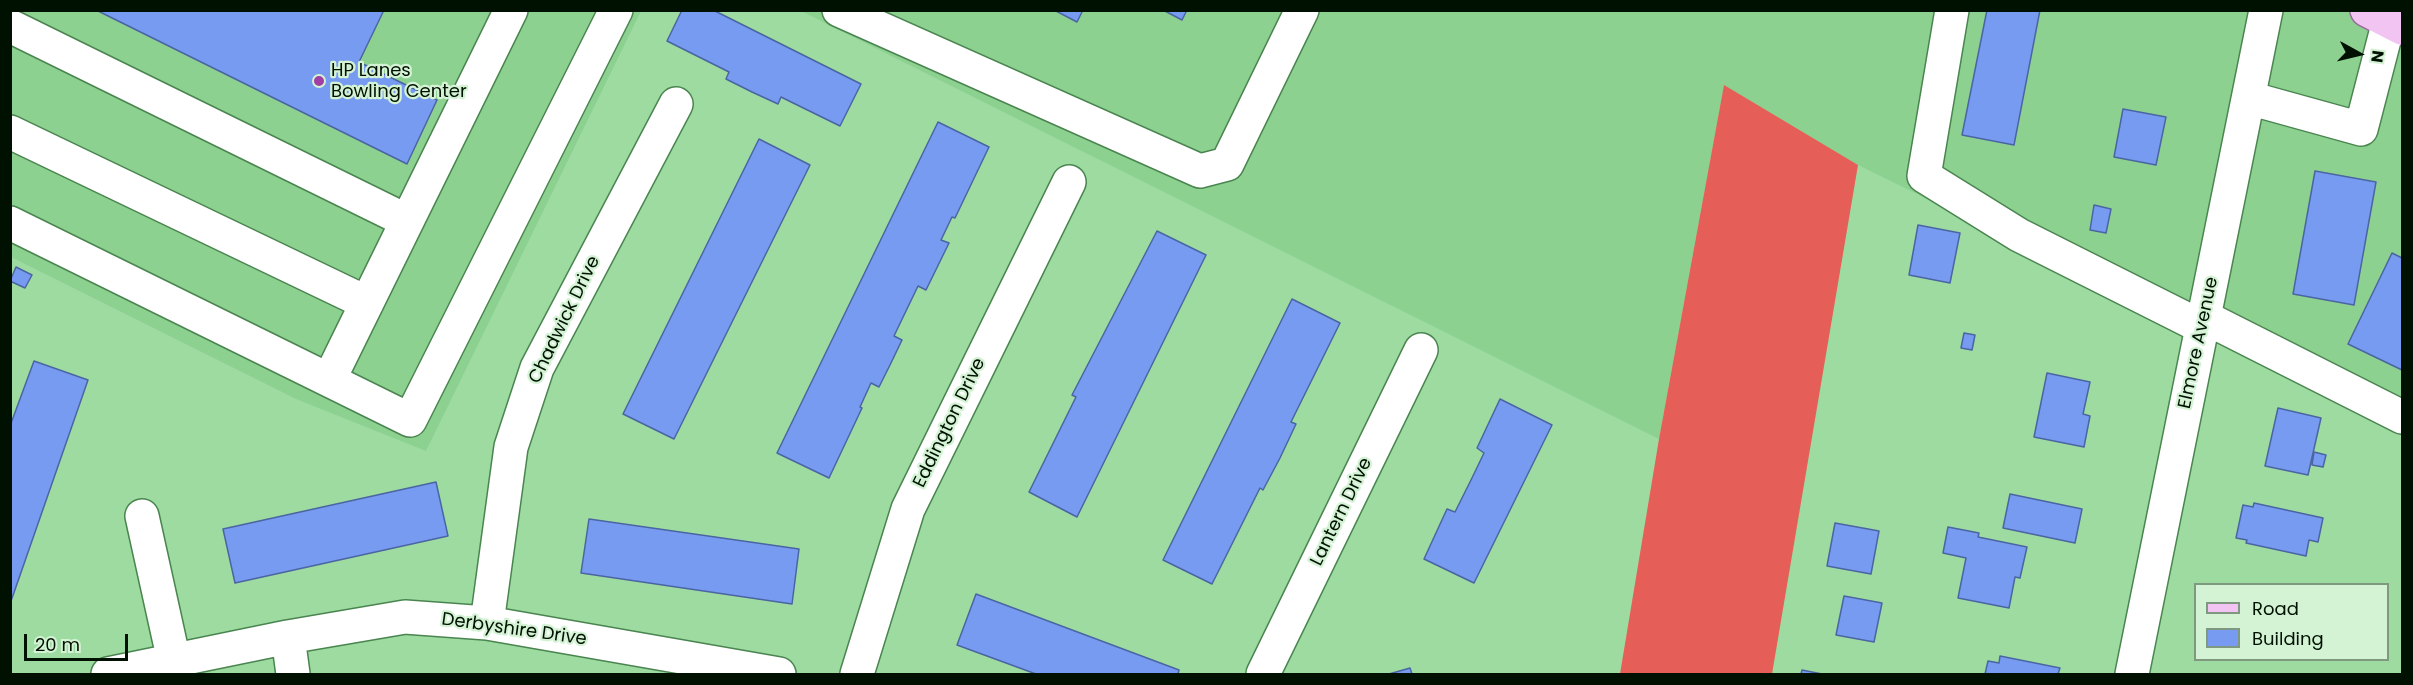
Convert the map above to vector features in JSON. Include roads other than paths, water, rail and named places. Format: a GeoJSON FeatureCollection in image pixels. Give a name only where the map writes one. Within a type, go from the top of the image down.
{"type":"FeatureCollection","features":[{"type":"Feature","properties":{"kind":"street"},"geometry":{"type":"LineString","coordinates":[[329,380],[511,10]]}},
{"type":"Feature","properties":{"kind":"street"},"geometry":{"type":"LineString","coordinates":[[10,223],[410,420],[616,10]]}},
{"type":"Feature","properties":{"kind":"street"},"geometry":{"type":"LineString","coordinates":[[839,10],[1200,171],[1227,164],[1302,10]]}},
{"type":"Feature","properties":{"kind":"street"},"geometry":{"type":"LineString","coordinates":[[1952,10],[1924,176],[2019,235],[2403,417]]}},
{"type":"Feature","properties":{"kind":"street","name":"Elmore Avenue"},"geometry":{"type":"LineString","coordinates":[[2132,675],[2266,10]]}},
{"type":"Feature","properties":{"kind":"street"},"geometry":{"type":"LineString","coordinates":[[2249,98],[2361,129],[2386,20]]}},
{"type":"Feature","properties":{"kind":"street"},"geometry":{"type":"LineString","coordinates":[[10,26],[407,221]]}},
{"type":"Feature","properties":{"kind":"street","name":"Chadwick Drive"},"geometry":{"type":"LineString","coordinates":[[487,623],[511,447],[537,368],[676,104]]}},
{"type":"Feature","properties":{"kind":"street"},"geometry":{"type":"LineString","coordinates":[[10,132],[367,303]]}},
{"type":"Feature","properties":{"kind":"street","name":"Eddington Drive"},"geometry":{"type":"LineString","coordinates":[[857,675],[908,509],[1069,182]]}},
{"type":"Feature","properties":{"kind":"street","name":"Lantern Drive"},"geometry":{"type":"LineString","coordinates":[[1263,675],[1421,350]]}},
{"type":"Feature","properties":{"kind":"street"},"geometry":{"type":"LineString","coordinates":[[142,516],[174,661]]}},
{"type":"Feature","properties":{"kind":"street","name":"Derbyshire Drive"},"geometry":{"type":"LineString","coordinates":[[108,675],[288,637],[405,617],[487,623],[779,675]]}},
{"type":"Feature","properties":{"kind":"street"},"geometry":{"type":"LineString","coordinates":[[288,637],[293,675]]}},
{"type":"Feature","properties":{"kind":"place","name":"HP Lanes Bowling Center"},"geometry":{"type":"Point","coordinates":[319,81]}}]}
